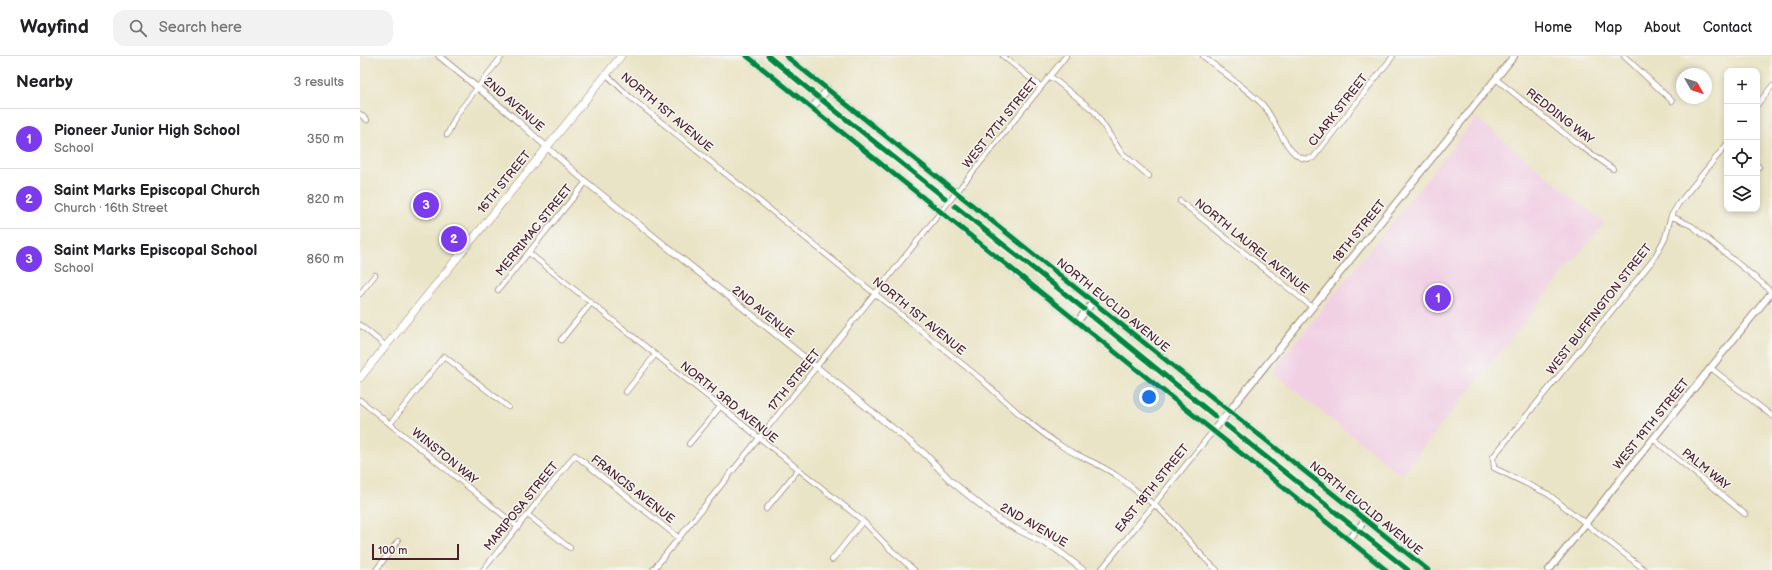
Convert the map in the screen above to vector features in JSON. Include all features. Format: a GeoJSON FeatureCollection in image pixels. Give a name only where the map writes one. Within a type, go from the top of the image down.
{"type":"FeatureCollection","features":[{"type":"Feature","properties":{"kind":"main road","name":"16TH STREET"},"geometry":{"type":"LineString","coordinates":[[360,378],[621,56]]}},
{"type":"Feature","properties":{"kind":"main road"},"geometry":{"type":"LineString","coordinates":[[747,56],[1386,570]]}},
{"type":"Feature","properties":{"kind":"main road","name":"NORTH EUCLID AVENUE"},"geometry":{"type":"LineString","coordinates":[[786,56],[1428,570]]}},
{"type":"Feature","properties":{"kind":"main road","name":"18TH STREET"},"geometry":{"type":"LineString","coordinates":[[1221,420],[1514,56]]}},
{"type":"Feature","properties":{"kind":"main road"},"geometry":{"type":"LineString","coordinates":[[812,108],[828,89]]}},
{"type":"Feature","properties":{"kind":"main road","name":"WEST 19TH STREET"},"geometry":{"type":"LineString","coordinates":[[1549,570],[1619,481],[1772,293]]}},
{"type":"Feature","properties":{"kind":"main road"},"geometry":{"type":"LineString","coordinates":[[1077,322],[1093,302]]}},
{"type":"Feature","properties":{"kind":"main road","name":"EAST 18TH STREET"},"geometry":{"type":"LineString","coordinates":[[1212,431],[1221,420]]}},
{"type":"Feature","properties":{"kind":"main road"},"geometry":{"type":"LineString","coordinates":[[1348,540],[1365,520]]}},
{"type":"Feature","properties":{"kind":"street","name":"2ND AVENUE"},"geometry":{"type":"LineString","coordinates":[[439,56],[478,87],[586,182],[925,454],[951,482],[999,520],[1056,549],[1083,570]]}},
{"type":"Feature","properties":{"kind":"street"},"geometry":{"type":"LineString","coordinates":[[447,135],[457,114],[502,56]]}},
{"type":"Feature","properties":{"kind":"street"},"geometry":{"type":"LineString","coordinates":[[1003,56],[1041,87]]}},
{"type":"Feature","properties":{"kind":"street","name":"WEST 17TH STREET"},"geometry":{"type":"LineString","coordinates":[[950,202],[1066,56]]}},
{"type":"Feature","properties":{"kind":"street","name":"CLARK STREET"},"geometry":{"type":"LineString","coordinates":[[1203,56],[1262,104],[1270,114],[1279,134],[1292,150],[1303,159],[1313,158],[1393,56]]}},
{"type":"Feature","properties":{"kind":"street"},"geometry":{"type":"LineString","coordinates":[[1624,56],[1672,101]]}},
{"type":"Feature","properties":{"kind":"street","name":"NORTH 1ST AVENUE"},"geometry":{"type":"LineString","coordinates":[[606,74],[630,97],[981,379],[1009,406],[1064,448],[1114,474],[1153,504],[1175,523],[1192,547],[1218,570]]}},
{"type":"Feature","properties":{"kind":"street"},"geometry":{"type":"LineString","coordinates":[[1050,76],[1094,111],[1122,152],[1149,176]]}},
{"type":"Feature","properties":{"kind":"street","name":"REDDING WAY"},"geometry":{"type":"LineString","coordinates":[[1496,79],[1575,142],[1613,169]]}},
{"type":"Feature","properties":{"kind":"street"},"geometry":{"type":"LineString","coordinates":[[1758,104],[1772,86]]}},
{"type":"Feature","properties":{"kind":"street"},"geometry":{"type":"LineString","coordinates":[[360,114],[367,120]]}},
{"type":"Feature","properties":{"kind":"street","name":"WEST BUFFINGTON STREET"},"geometry":{"type":"LineString","coordinates":[[1586,524],[1548,494],[1494,468],[1492,462],[1493,457],[1653,260],[1665,238],[1671,216],[1679,203],[1724,148]]}},
{"type":"Feature","properties":{"kind":"street","name":"MERRIMAC STREET"},"geometry":{"type":"LineString","coordinates":[[498,290],[586,182]]}},
{"type":"Feature","properties":{"kind":"street","name":"NORTH LAUREL AVENUE"},"geometry":{"type":"LineString","coordinates":[[1180,201],[1312,307]]}},
{"type":"Feature","properties":{"kind":"street","name":"17TH STREET"},"geometry":{"type":"LineString","coordinates":[[653,570],[950,202]]}},
{"type":"Feature","properties":{"kind":"street"},"geometry":{"type":"LineString","coordinates":[[1671,216],[1692,226],[1764,284],[1772,293]]}},
{"type":"Feature","properties":{"kind":"street","name":"NORTH 3RD AVENUE"},"geometry":{"type":"LineString","coordinates":[[529,253],[862,521],[914,570]]}},
{"type":"Feature","properties":{"kind":"street"},"geometry":{"type":"LineString","coordinates":[[360,294],[375,275]]}},
{"type":"Feature","properties":{"kind":"street"},"geometry":{"type":"LineString","coordinates":[[561,340],[591,303]]}},
{"type":"Feature","properties":{"kind":"street"},"geometry":{"type":"LineString","coordinates":[[360,325],[386,346]]}},
{"type":"Feature","properties":{"kind":"street"},"geometry":{"type":"LineString","coordinates":[[626,392],[655,355]]}},
{"type":"Feature","properties":{"kind":"street"},"geometry":{"type":"LineString","coordinates":[[390,424],[444,356],[508,407]]}},
{"type":"Feature","properties":{"kind":"street"},"geometry":{"type":"LineString","coordinates":[[1711,368],[1772,416]]}},
{"type":"Feature","properties":{"kind":"street","name":"WINSTON WAY"},"geometry":{"type":"LineString","coordinates":[[360,400],[518,527]]}},
{"type":"Feature","properties":{"kind":"street"},"geometry":{"type":"LineString","coordinates":[[689,444],[720,407]]}},
{"type":"Feature","properties":{"kind":"street","name":"EAST 18TH STREET"},"geometry":{"type":"LineString","coordinates":[[1101,570],[1212,431]]}},
{"type":"Feature","properties":{"kind":"street","name":"PALM WAY"},"geometry":{"type":"LineString","coordinates":[[1653,439],[1745,514]]}},
{"type":"Feature","properties":{"kind":"street","name":"MARIPOSA STREET"},"geometry":{"type":"LineString","coordinates":[[483,570],[575,455]]}},
{"type":"Feature","properties":{"kind":"street","name":"FRANCIS AVENUE"},"geometry":{"type":"LineString","coordinates":[[575,455],[679,538]]}},
{"type":"Feature","properties":{"kind":"street"},"geometry":{"type":"LineString","coordinates":[[766,509],[798,470]]}},
{"type":"Feature","properties":{"kind":"street"},"geometry":{"type":"LineString","coordinates":[[528,515],[570,548]]}},
{"type":"Feature","properties":{"kind":"street"},"geometry":{"type":"LineString","coordinates":[[832,560],[862,521]]}},
{"type":"Feature","properties":{"kind":"street"},"geometry":{"type":"LineString","coordinates":[[1586,524],[1645,570]]}},
{"type":"Feature","properties":{"kind":"street"},"geometry":{"type":"LineString","coordinates":[[376,570],[398,541]]}},
{"type":"Feature","properties":{"kind":"shaded area"},"geometry":{"type":"Polygon","coordinates":[[[1476,118],[1604,223],[1401,475],[1272,372],[1476,118]]]}},
{"type":"Feature","properties":{"kind":"cycle path"},"geometry":{"type":"LineString","coordinates":[[747,56],[1386,570]]}},
{"type":"Feature","properties":{"kind":"cycle path"},"geometry":{"type":"LineString","coordinates":[[768,56],[818,97]]}},
{"type":"Feature","properties":{"kind":"cycle path"},"geometry":{"type":"LineString","coordinates":[[786,56],[1428,570]]}},
{"type":"Feature","properties":{"kind":"cycle path"},"geometry":{"type":"LineString","coordinates":[[822,100],[945,198]]}},
{"type":"Feature","properties":{"kind":"cycle path"},"geometry":{"type":"LineString","coordinates":[[955,206],[1084,309]]}},
{"type":"Feature","properties":{"kind":"cycle path"},"geometry":{"type":"LineString","coordinates":[[1088,313],[1216,417]]}},
{"type":"Feature","properties":{"kind":"cycle path"},"geometry":{"type":"LineString","coordinates":[[1226,425],[1355,528]]}},
{"type":"Feature","properties":{"kind":"cycle path"},"geometry":{"type":"LineString","coordinates":[[1359,531],[1408,570]]}},
{"type":"Feature","properties":{"kind":"place","name":"Saint Marks Episcopal School"},"geometry":{"type":"Point","coordinates":[426,205]}},
{"type":"Feature","properties":{"kind":"place","name":"Saint Marks Episcopal Church"},"geometry":{"type":"Point","coordinates":[454,239]}},
{"type":"Feature","properties":{"kind":"place","name":"Pioneer Junior High School"},"geometry":{"type":"Point","coordinates":[1438,298]}}]}
